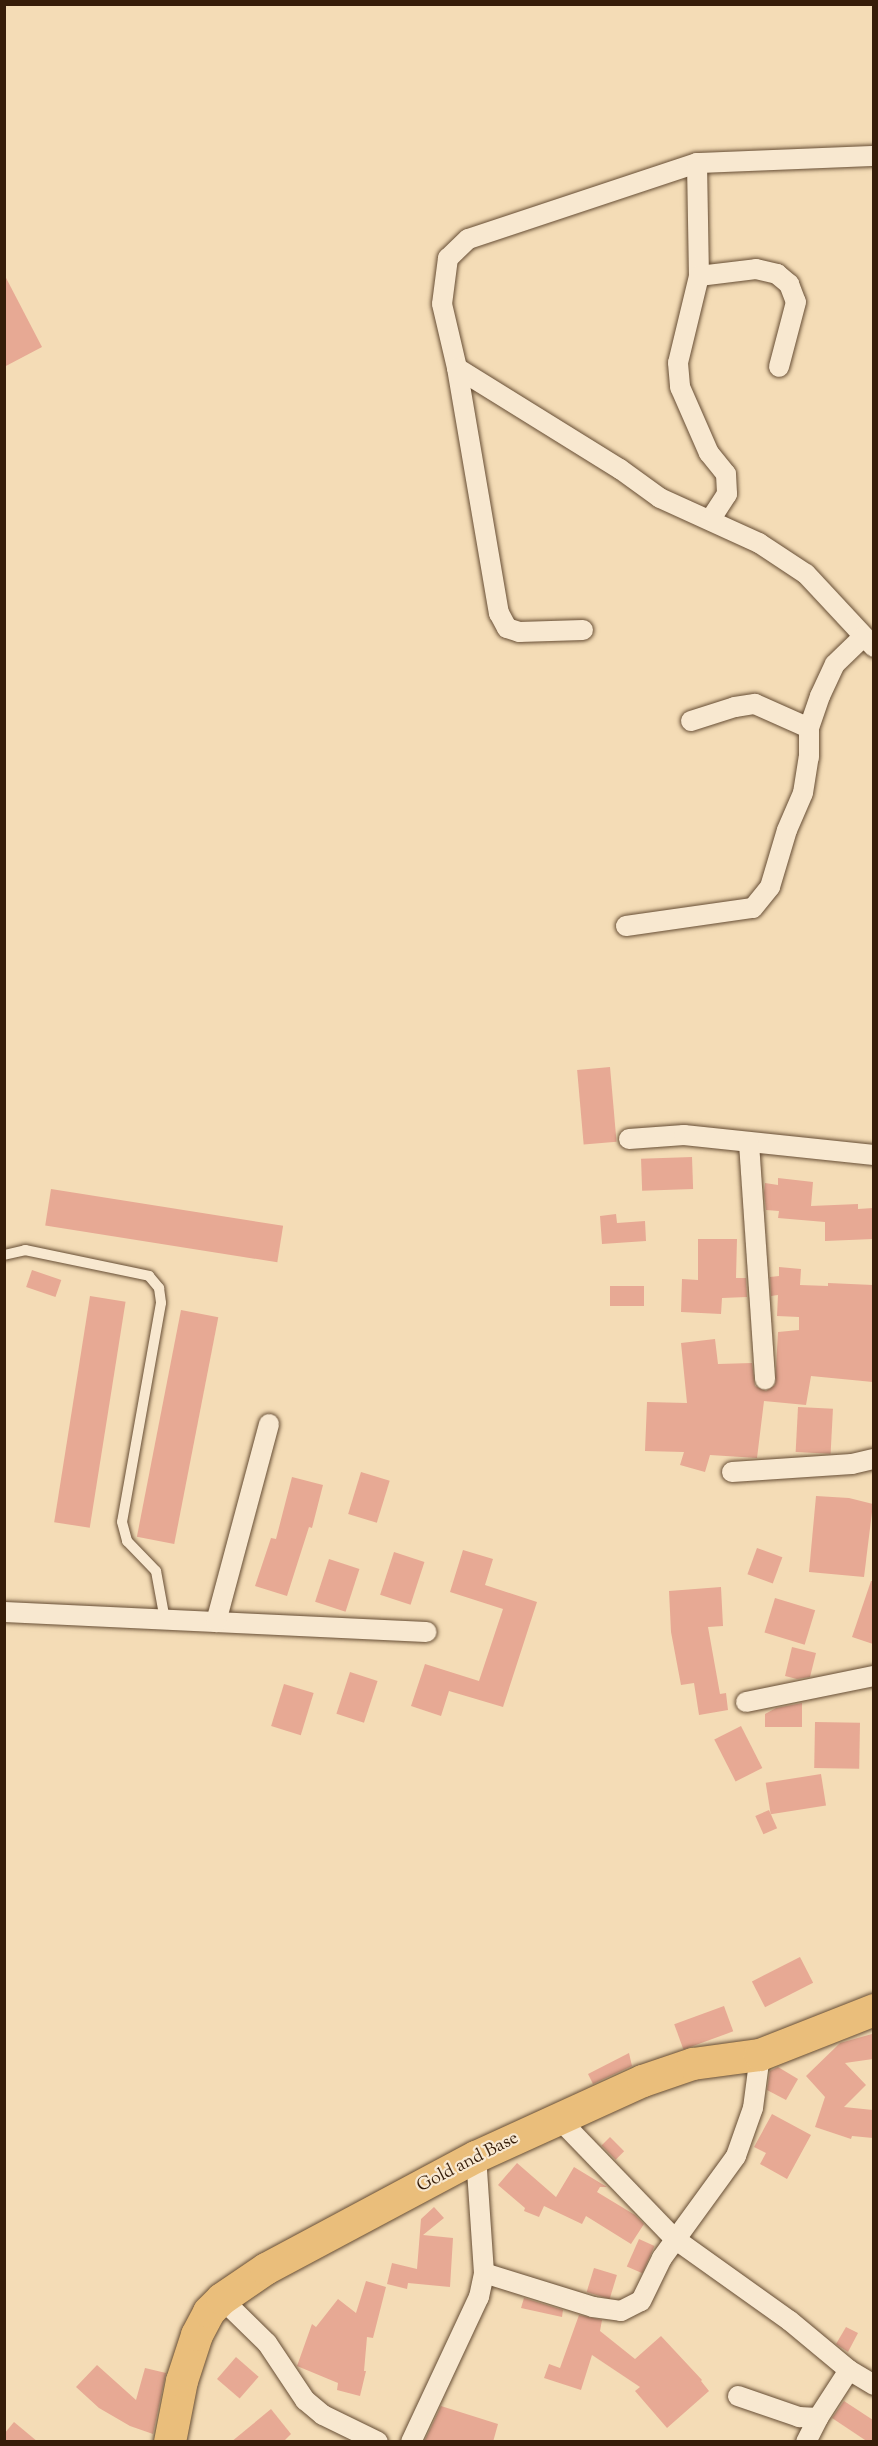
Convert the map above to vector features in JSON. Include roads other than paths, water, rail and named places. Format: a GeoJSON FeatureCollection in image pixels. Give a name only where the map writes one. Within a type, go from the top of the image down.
{"type":"FeatureCollection","features":[{"type":"Feature","properties":{"kind":"main road","name":"Gold and Base"},"geometry":{"type":"LineString","coordinates":[[170,2442],[182,2381],[197,2335],[209,2312],[222,2299],[266,2269],[476,2157],[643,2081],[693,2064],[760,2055],[873,2010]]}},
{"type":"Feature","properties":{"kind":"street"},"geometry":{"type":"LineString","coordinates":[[583,630],[519,632],[507,628],[499,613],[457,368],[442,304],[448,258],[468,239],[697,163],[873,156]]}},
{"type":"Feature","properties":{"kind":"street"},"geometry":{"type":"LineString","coordinates":[[697,163],[699,276],[678,363],[680,387],[710,453],[726,474],[727,494],[710,520]]}},
{"type":"Feature","properties":{"kind":"street"},"geometry":{"type":"LineString","coordinates":[[699,276],[756,269],[777,274],[789,284],[796,302],[778,367]]}},
{"type":"Feature","properties":{"kind":"street"},"geometry":{"type":"LineString","coordinates":[[457,368],[620,470],[660,498],[759,543],[806,574],[868,642],[834,664],[809,728],[809,757],[802,793],[787,830],[770,887],[753,908],[626,926]]}},
{"type":"Feature","properties":{"kind":"street"},"geometry":{"type":"LineString","coordinates":[[691,721],[735,707],[755,704],[809,728]]}},
{"type":"Feature","properties":{"kind":"street"},"geometry":{"type":"LineString","coordinates":[[629,1139],[684,1135],[873,1155]]}},
{"type":"Feature","properties":{"kind":"street"},"geometry":{"type":"LineString","coordinates":[[749,1143],[765,1379]]}},
{"type":"Feature","properties":{"kind":"street"},"geometry":{"type":"LineString","coordinates":[[216,1622],[269,1424]]}},
{"type":"Feature","properties":{"kind":"street"},"geometry":{"type":"LineString","coordinates":[[732,1472],[852,1464],[873,1459]]}},
{"type":"Feature","properties":{"kind":"street"},"geometry":{"type":"LineString","coordinates":[[4,1612],[427,1632]]}},
{"type":"Feature","properties":{"kind":"street"},"geometry":{"type":"LineString","coordinates":[[746,1702],[873,1676]]}},
{"type":"Feature","properties":{"kind":"street"},"geometry":{"type":"LineString","coordinates":[[484,2273],[593,2307],[621,2312],[641,2301],[662,2258],[736,2156],[753,2108],[760,2055]]}},
{"type":"Feature","properties":{"kind":"street"},"geometry":{"type":"LineString","coordinates":[[559,2119],[675,2239],[790,2321],[849,2370],[873,2385]]}},
{"type":"Feature","properties":{"kind":"street"},"geometry":{"type":"LineString","coordinates":[[411,2442],[479,2296],[484,2273],[476,2157]]}},
{"type":"Feature","properties":{"kind":"street"},"geometry":{"type":"LineString","coordinates":[[222,2299],[267,2343],[305,2400],[324,2415],[378,2442]]}},
{"type":"Feature","properties":{"kind":"street"},"geometry":{"type":"LineString","coordinates":[[806,2442],[818,2418],[849,2370]]}},
{"type":"Feature","properties":{"kind":"street"},"geometry":{"type":"LineString","coordinates":[[738,2396],[799,2417],[818,2418]]}},
{"type":"Feature","properties":{"kind":"lane"},"geometry":{"type":"LineString","coordinates":[[4,1255],[25,1250],[137,1273],[149,1276],[159,1288],[161,1303],[122,1522],[127,1540],[156,1571],[165,1620]]}}]}
